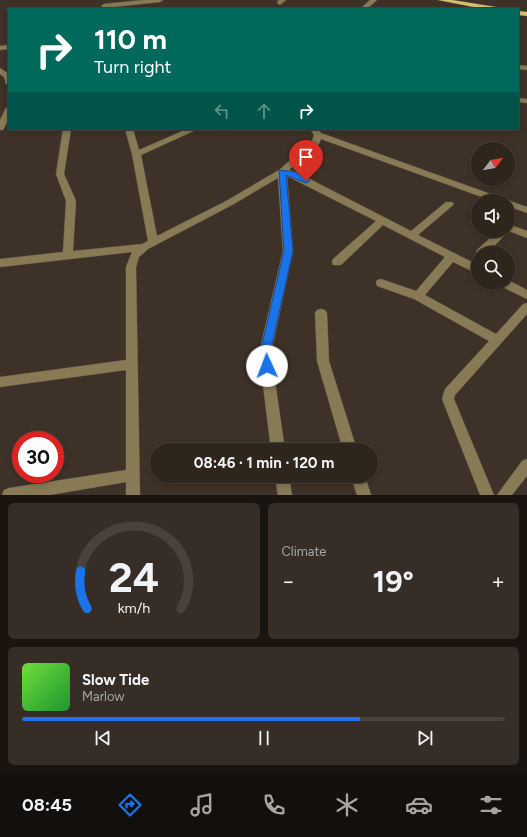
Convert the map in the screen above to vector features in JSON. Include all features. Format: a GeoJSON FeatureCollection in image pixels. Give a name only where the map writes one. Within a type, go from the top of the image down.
{"type":"FeatureCollection","features":[{"type":"Feature","properties":{"kind":"main road"},"geometry":{"type":"LineString","coordinates":[[441,0],[490,8]]}},
{"type":"Feature","properties":{"kind":"street"},"geometry":{"type":"LineString","coordinates":[[364,8],[374,0]]}},
{"type":"Feature","properties":{"kind":"street"},"geometry":{"type":"LineString","coordinates":[[104,5],[162,2]]}},
{"type":"Feature","properties":{"kind":"street"},"geometry":{"type":"LineString","coordinates":[[0,70],[7,76],[8,79]]}},
{"type":"Feature","properties":{"kind":"street"},"geometry":{"type":"LineString","coordinates":[[0,128],[8,112]]}},
{"type":"Feature","properties":{"kind":"street"},"geometry":{"type":"LineString","coordinates":[[67,130],[60,174],[61,181],[69,194],[70,201],[68,255]]}},
{"type":"Feature","properties":{"kind":"street"},"geometry":{"type":"LineString","coordinates":[[129,130],[136,154],[148,245]]}},
{"type":"Feature","properties":{"kind":"street"},"geometry":{"type":"LineString","coordinates":[[136,154],[192,130]]}},
{"type":"Feature","properties":{"kind":"street"},"geometry":{"type":"LineString","coordinates":[[133,495],[131,267],[135,255],[148,245],[228,203],[282,172],[316,142],[316,132],[483,194]]}},
{"type":"Feature","properties":{"kind":"street"},"geometry":{"type":"LineString","coordinates":[[282,172],[293,174],[471,266]]}},
{"type":"Feature","properties":{"kind":"street"},"geometry":{"type":"LineString","coordinates":[[277,443],[265,353],[288,251],[282,172]]}},
{"type":"Feature","properties":{"kind":"street"},"geometry":{"type":"LineString","coordinates":[[412,235],[449,204]]}},
{"type":"Feature","properties":{"kind":"street"},"geometry":{"type":"LineString","coordinates":[[515,206],[527,210]]}},
{"type":"Feature","properties":{"kind":"street"},"geometry":{"type":"LineString","coordinates":[[337,262],[383,220]]}},
{"type":"Feature","properties":{"kind":"street"},"geometry":{"type":"LineString","coordinates":[[515,230],[527,235]]}},
{"type":"Feature","properties":{"kind":"street"},"geometry":{"type":"LineString","coordinates":[[488,246],[497,238]]}},
{"type":"Feature","properties":{"kind":"street"},"geometry":{"type":"LineString","coordinates":[[0,263],[148,245]]}},
{"type":"Feature","properties":{"kind":"street"},"geometry":{"type":"LineString","coordinates":[[418,296],[452,256]]}},
{"type":"Feature","properties":{"kind":"street"},"geometry":{"type":"LineString","coordinates":[[381,283],[418,296],[496,339]]}},
{"type":"Feature","properties":{"kind":"street"},"geometry":{"type":"LineString","coordinates":[[515,289],[527,295]]}},
{"type":"Feature","properties":{"kind":"street"},"geometry":{"type":"LineString","coordinates":[[487,495],[448,399],[449,393],[496,339],[527,307]]}},
{"type":"Feature","properties":{"kind":"street"},"geometry":{"type":"LineString","coordinates":[[321,313],[323,361],[348,443]]}},
{"type":"Feature","properties":{"kind":"street"},"geometry":{"type":"LineString","coordinates":[[0,382],[132,364]]}},
{"type":"Feature","properties":{"kind":"street"},"geometry":{"type":"LineString","coordinates":[[504,495],[527,465]]}},
{"type":"Feature","properties":{"kind":"street"},"geometry":{"type":"LineString","coordinates":[[9,495],[132,475]]}},
{"type":"Feature","properties":{"kind":"street"},"geometry":{"type":"LineString","coordinates":[[283,483],[285,495]]}},
{"type":"Feature","properties":{"kind":"street"},"geometry":{"type":"LineString","coordinates":[[360,483],[364,495]]}},
{"type":"Feature","properties":{"kind":"route"},"geometry":{"type":"LineString","coordinates":[[267,366],[265,353],[288,251],[282,172],[293,174],[306,181]]}}]}
